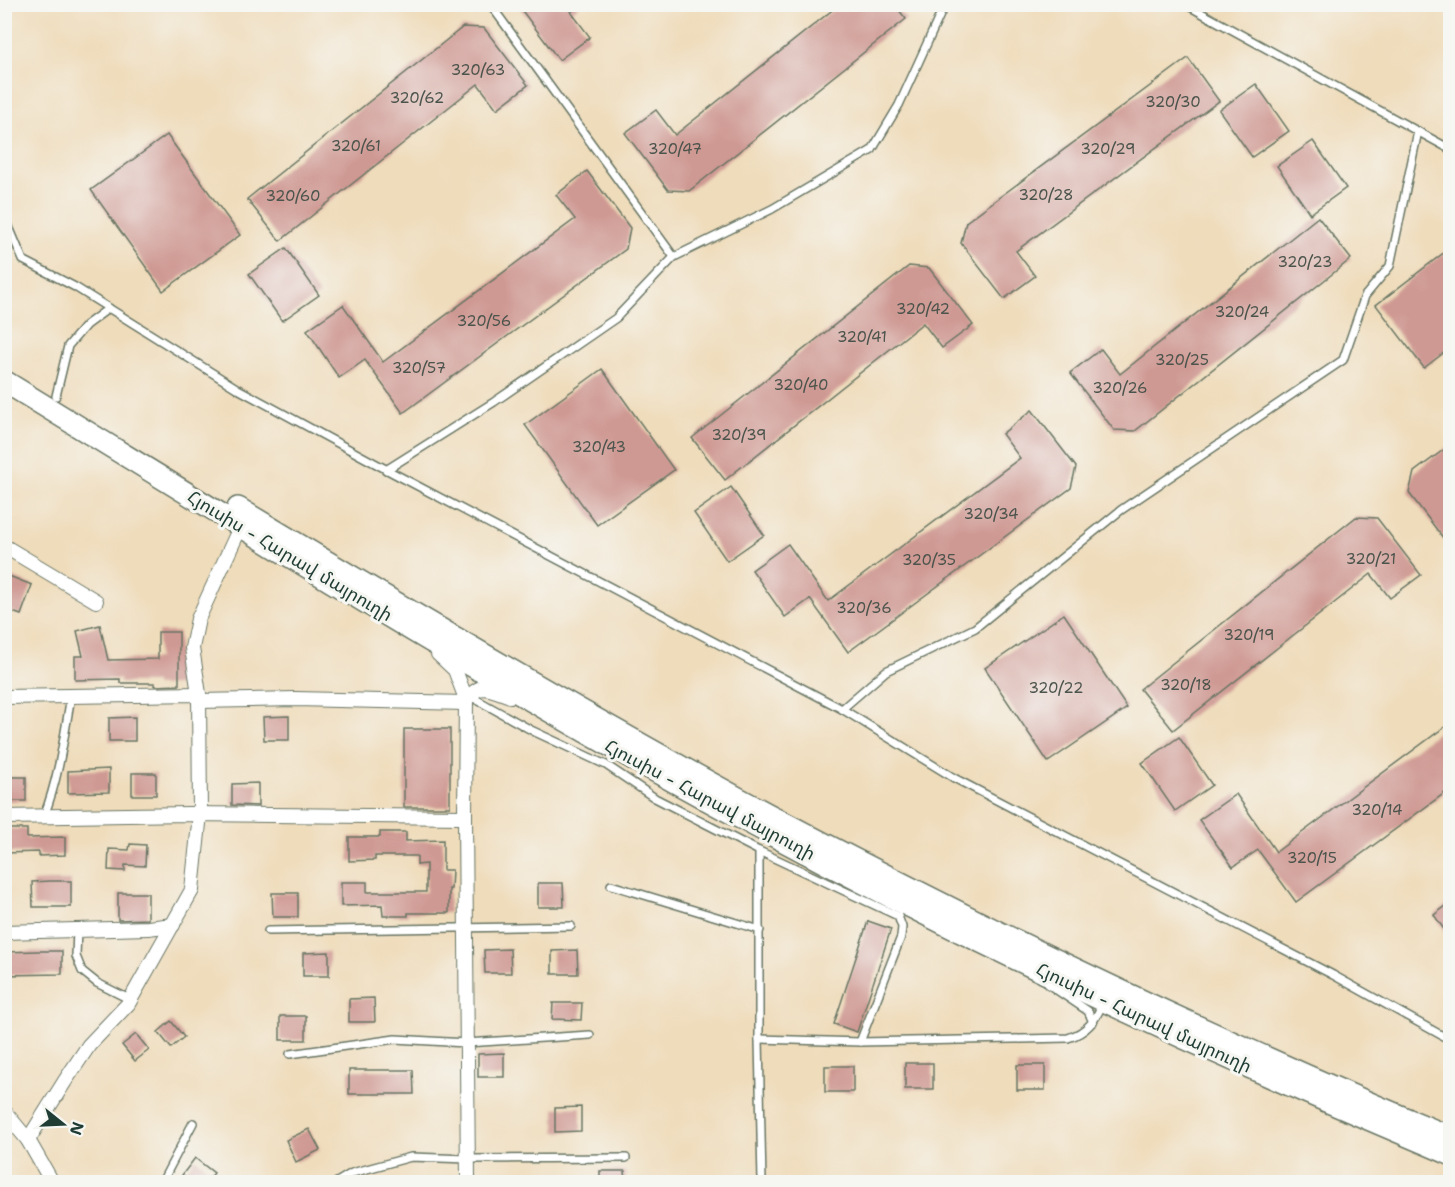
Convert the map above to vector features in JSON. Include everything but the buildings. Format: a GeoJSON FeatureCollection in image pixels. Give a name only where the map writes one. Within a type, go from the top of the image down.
{"type":"FeatureCollection","features":[{"type":"Feature","properties":{"kind":"highway","name":"Հյուսիս - Հարավ մայրուղի"},"geometry":{"type":"LineString","coordinates":[[4,364],[512,671],[751,806],[902,884],[1179,1019],[1450,1137]]}},
{"type":"Feature","properties":{"kind":"highway","name":"Հյուսիս - Հարավ մայրուղի"},"geometry":{"type":"LineString","coordinates":[[4,381],[357,598],[536,704],[775,836],[1025,963],[1266,1075],[1450,1154]]}},
{"type":"Feature","properties":{"kind":"street"},"geometry":{"type":"LineString","coordinates":[[28,1140],[89,1045],[131,1000],[192,890],[200,814],[199,697],[192,648],[198,618],[242,527]]}},
{"type":"Feature","properties":{"kind":"street"},"geometry":{"type":"LineString","coordinates":[[4,546],[96,601]]}},
{"type":"Feature","properties":{"kind":"street"},"geometry":{"type":"LineString","coordinates":[[414,631],[455,670],[467,699],[465,929],[468,1182]]}},
{"type":"Feature","properties":{"kind":"street"},"geometry":{"type":"LineString","coordinates":[[4,697],[467,699],[477,689],[485,688],[536,704]]}},
{"type":"Feature","properties":{"kind":"street"},"geometry":{"type":"LineString","coordinates":[[4,817],[200,814],[465,817]]}},
{"type":"Feature","properties":{"kind":"street"},"geometry":{"type":"LineString","coordinates":[[4,932],[148,928],[173,925]]}},
{"type":"Feature","properties":{"kind":"street"},"geometry":{"type":"LineString","coordinates":[[4,1111],[28,1140],[52,1182]]}},
{"type":"Feature","properties":{"kind":"lane"},"geometry":{"type":"LineString","coordinates":[[490,4],[674,257]]}},
{"type":"Feature","properties":{"kind":"lane"},"geometry":{"type":"LineString","coordinates":[[386,470],[494,402],[616,318],[674,257],[772,210],[872,150],[899,105],[945,4]]}},
{"type":"Feature","properties":{"kind":"lane"},"geometry":{"type":"LineString","coordinates":[[1185,4],[1450,149]]}},
{"type":"Feature","properties":{"kind":"lane"},"geometry":{"type":"LineString","coordinates":[[842,710],[886,671],[975,628],[1121,510],[1343,360],[1365,296],[1390,266],[1418,131]]}},
{"type":"Feature","properties":{"kind":"lane"},"geometry":{"type":"LineString","coordinates":[[4,215],[23,260],[75,287],[238,389],[386,470],[842,710],[954,778],[1333,975],[1450,1040]]}},
{"type":"Feature","properties":{"kind":"lane"},"geometry":{"type":"LineString","coordinates":[[56,396],[68,346],[87,325],[109,308]]}},
{"type":"Feature","properties":{"kind":"lane"},"geometry":{"type":"LineString","coordinates":[[44,816],[53,793],[71,696]]}},
{"type":"Feature","properties":{"kind":"lane"},"geometry":{"type":"LineString","coordinates":[[467,699],[606,765],[655,798],[759,851],[898,916],[902,927],[901,938],[860,1042]]}},
{"type":"Feature","properties":{"kind":"lane"},"geometry":{"type":"LineString","coordinates":[[759,851],[762,1182]]}},
{"type":"Feature","properties":{"kind":"lane"},"geometry":{"type":"LineString","coordinates":[[611,885],[759,930]]}},
{"type":"Feature","properties":{"kind":"lane"},"geometry":{"type":"LineString","coordinates":[[268,931],[571,926]]}},
{"type":"Feature","properties":{"kind":"lane"},"geometry":{"type":"LineString","coordinates":[[77,930],[76,956],[82,971],[97,983],[131,1000]]}},
{"type":"Feature","properties":{"kind":"lane"},"geometry":{"type":"LineString","coordinates":[[1025,963],[1051,987],[1088,1011],[1093,1022]]}},
{"type":"Feature","properties":{"kind":"lane"},"geometry":{"type":"LineString","coordinates":[[759,1039],[860,1042],[1068,1038],[1080,1034],[1093,1022],[1104,1000]]}},
{"type":"Feature","properties":{"kind":"lane"},"geometry":{"type":"LineString","coordinates":[[290,1054],[395,1039],[466,1043],[590,1035]]}},
{"type":"Feature","properties":{"kind":"lane"},"geometry":{"type":"LineString","coordinates":[[162,1182],[193,1123]]}},
{"type":"Feature","properties":{"kind":"lane"},"geometry":{"type":"LineString","coordinates":[[337,1182],[352,1173],[411,1157],[626,1158]]}}]}
